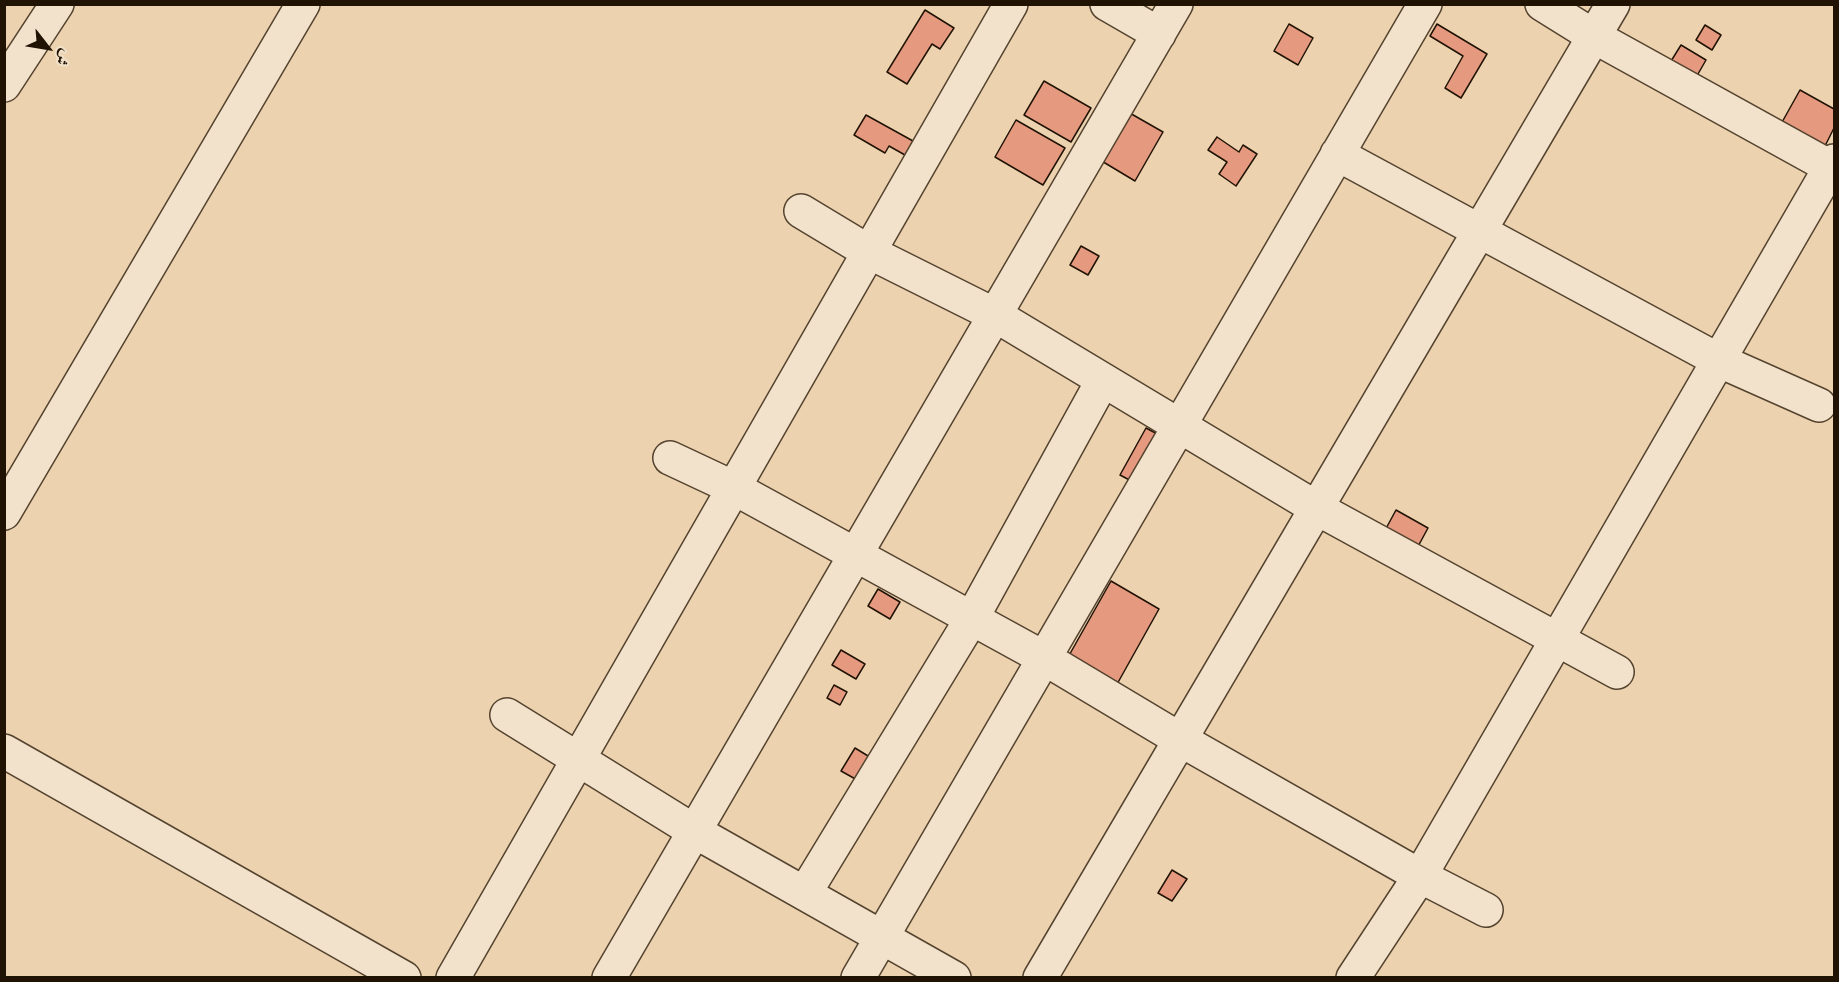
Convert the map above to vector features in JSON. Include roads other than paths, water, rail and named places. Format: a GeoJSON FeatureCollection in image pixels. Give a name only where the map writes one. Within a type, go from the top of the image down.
{"type":"FeatureCollection","features":[{"type":"Feature","properties":{"kind":"street"},"geometry":{"type":"LineString","coordinates":[[4,85],[57,4]]}},
{"type":"Feature","properties":{"kind":"street"},"geometry":{"type":"LineString","coordinates":[[4,513],[303,4]]}},
{"type":"Feature","properties":{"kind":"street"},"geometry":{"type":"LineString","coordinates":[[453,978],[1011,4]]}},
{"type":"Feature","properties":{"kind":"street"},"geometry":{"type":"LineString","coordinates":[[1107,4],[1159,34]]}},
{"type":"Feature","properties":{"kind":"street"},"geometry":{"type":"LineString","coordinates":[[609,978],[1176,4]]}},
{"type":"Feature","properties":{"kind":"street"},"geometry":{"type":"LineString","coordinates":[[858,978],[1425,4]]}},
{"type":"Feature","properties":{"kind":"street"},"geometry":{"type":"LineString","coordinates":[[1353,978],[1420,876],[1833,165],[1595,37],[1542,4]]}},
{"type":"Feature","properties":{"kind":"street"},"geometry":{"type":"LineString","coordinates":[[1040,978],[1482,231],[1613,4]]}},
{"type":"Feature","properties":{"kind":"street"},"geometry":{"type":"LineString","coordinates":[[1337,154],[1720,361],[1819,405]]}},
{"type":"Feature","properties":{"kind":"street"},"geometry":{"type":"LineString","coordinates":[[801,212],[869,252],[995,315],[1318,509],[1617,672]]}},
{"type":"Feature","properties":{"kind":"street"},"geometry":{"type":"LineString","coordinates":[[806,891],[972,618],[1103,380]]}},
{"type":"Feature","properties":{"kind":"street"},"geometry":{"type":"LineString","coordinates":[[670,458],[734,488],[1044,657],[1181,740],[1420,876],[1486,910]]}},
{"type":"Feature","properties":{"kind":"street"},"geometry":{"type":"LineString","coordinates":[[507,715],[694,831],[806,891],[954,978]]}},
{"type":"Feature","properties":{"kind":"street"},"geometry":{"type":"LineString","coordinates":[[4,751],[404,978]]}}]}
